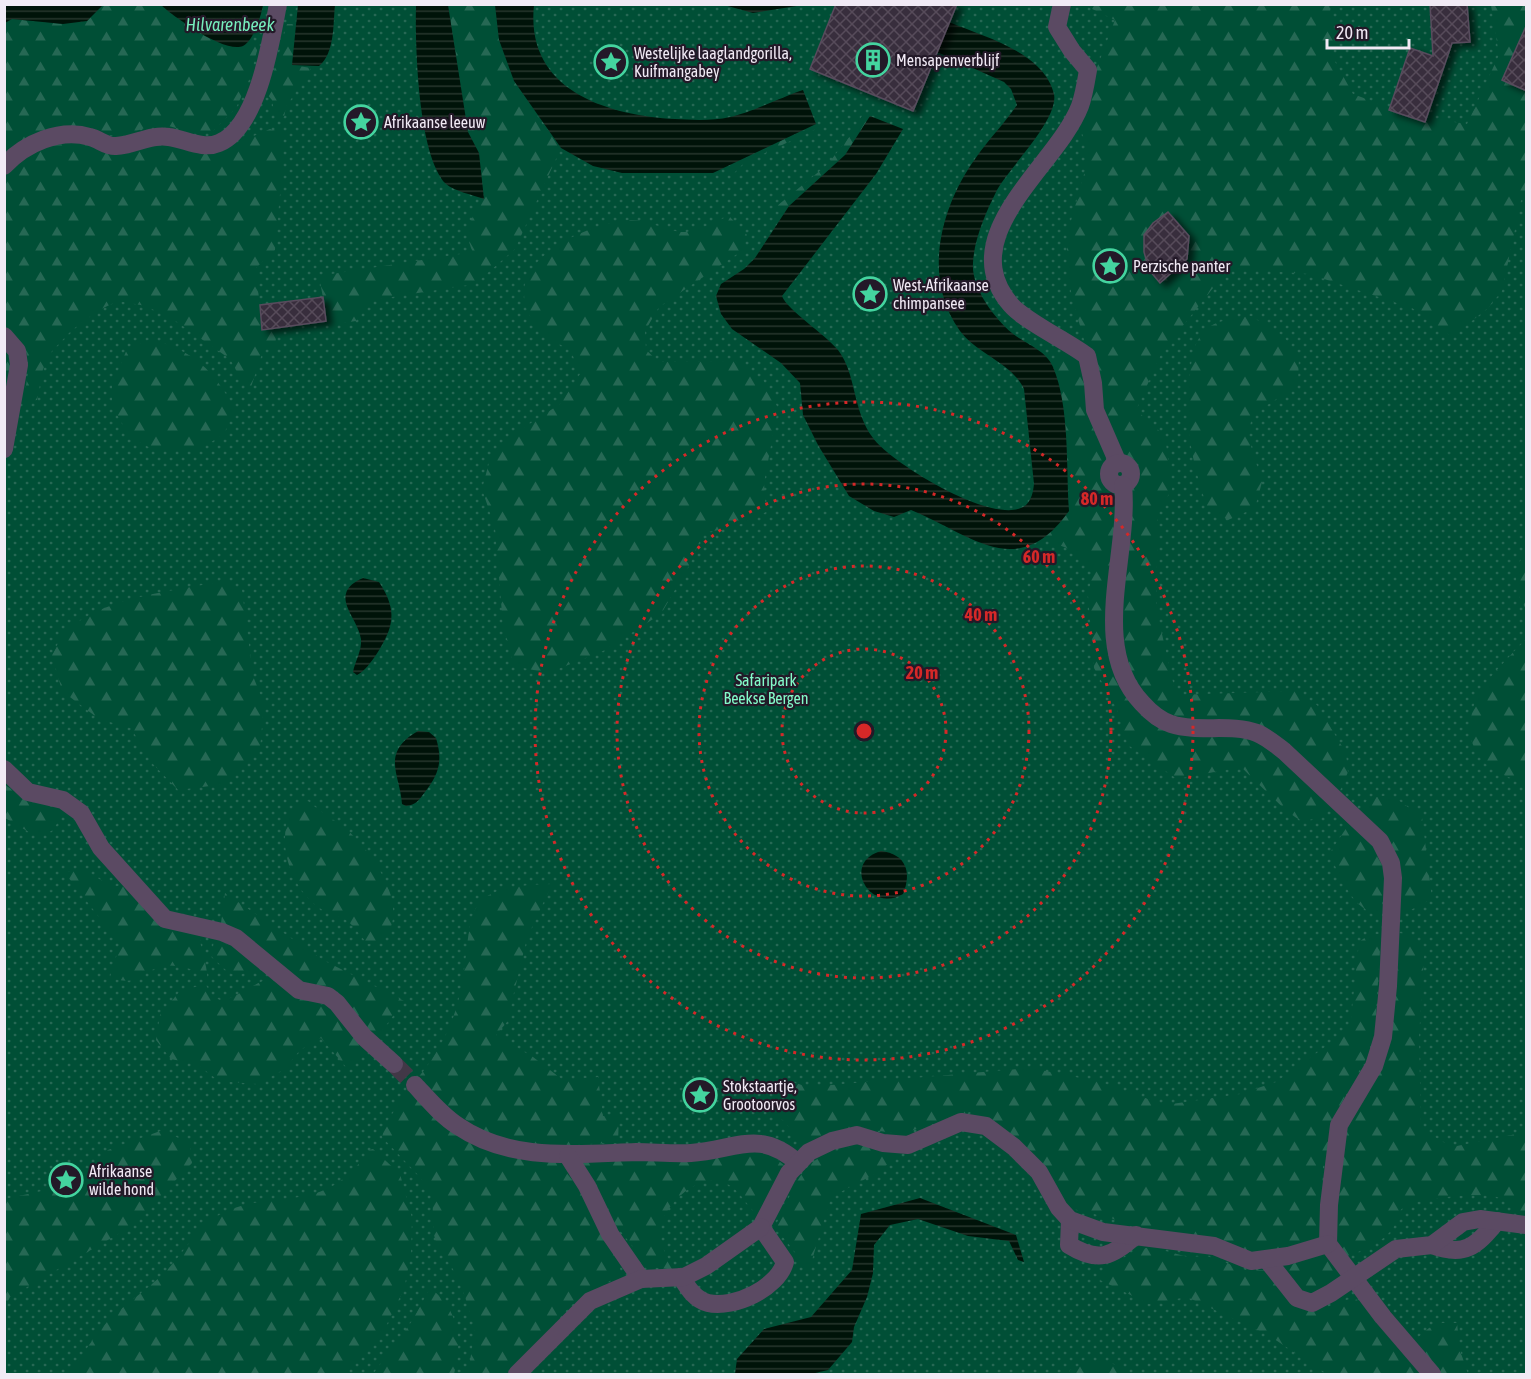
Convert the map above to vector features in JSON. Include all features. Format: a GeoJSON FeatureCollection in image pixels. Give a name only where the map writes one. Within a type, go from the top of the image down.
{"type":"FeatureCollection","features":[{"type":"Feature","properties":{"kind":"street"},"geometry":{"type":"LineString","coordinates":[[4,166],[31,144],[76,134],[114,146],[149,137],[169,137],[202,145],[218,144],[237,127],[263,80],[278,4]]}},
{"type":"Feature","properties":{"kind":"street"},"geometry":{"type":"LineString","coordinates":[[1062,4],[1057,27],[1072,51],[1088,70],[1080,106],[1008,213],[995,244],[992,268],[1012,306],[1087,356],[1093,383],[1095,410],[1118,463],[1123,463],[1131,471],[1128,482],[1123,485],[1124,540],[1113,605],[1113,626],[1120,671],[1131,689],[1154,715],[1164,722],[1194,729],[1259,734],[1284,751],[1332,799],[1380,841],[1386,852],[1393,878],[1388,986],[1379,1053],[1338,1125],[1329,1205],[1328,1244],[1383,1317],[1432,1374]]}},
{"type":"Feature","properties":{"kind":"street"},"geometry":{"type":"LineString","coordinates":[[4,336],[17,351],[19,365],[4,449]]}},
{"type":"Feature","properties":{"kind":"street"},"geometry":{"type":"LineString","coordinates":[[4,769],[28,792],[63,800],[81,813],[101,848],[165,919],[222,932],[236,938],[298,990],[328,996],[337,1003],[364,1037],[394,1064]]}},
{"type":"Feature","properties":{"kind":"street"},"geometry":{"type":"LineString","coordinates":[[415,1085],[457,1126],[481,1138],[519,1150],[568,1156],[638,1152],[691,1153],[746,1143],[774,1145],[798,1163]]}},
{"type":"Feature","properties":{"kind":"street"},"geometry":{"type":"LineString","coordinates":[[517,1374],[590,1301],[641,1279],[681,1277],[706,1266],[761,1227],[789,1173],[809,1152],[832,1141],[857,1135],[883,1143],[908,1145],[961,1122],[986,1126],[1027,1158],[1070,1220],[1070,1245],[1086,1255],[1104,1256],[1120,1250],[1136,1235]]}},
{"type":"Feature","properties":{"kind":"street"},"geometry":{"type":"LineString","coordinates":[[568,1156],[587,1186],[610,1234],[641,1279]]}},
{"type":"Feature","properties":{"kind":"street"},"geometry":{"type":"LineString","coordinates":[[1432,1245],[1463,1222],[1480,1219],[1527,1225]]}},
{"type":"Feature","properties":{"kind":"street"},"geometry":{"type":"LineString","coordinates":[[1070,1220],[1103,1232],[1214,1246],[1251,1261],[1267,1260],[1328,1244]]}},
{"type":"Feature","properties":{"kind":"street"},"geometry":{"type":"LineString","coordinates":[[1267,1260],[1297,1298],[1312,1303],[1331,1293],[1396,1249],[1432,1245],[1450,1252],[1473,1245],[1497,1221]]}},
{"type":"Feature","properties":{"kind":"street"},"geometry":{"type":"LineString","coordinates":[[681,1277],[693,1294],[706,1303],[731,1301],[765,1288],[782,1273],[785,1262],[761,1227]]}},
{"type":"Feature","properties":{"kind":"green space","name":"Safaripark Beekse Bergen"},"geometry":{"type":"Polygon","coordinates":[[[5,5],[1526,5],[1526,1374],[5,1374],[5,5]]]}},
{"type":"Feature","properties":{"kind":"green space"},"geometry":{"type":"Polygon","coordinates":[[[103,5],[161,5],[191,28],[216,41],[228,45],[249,42],[258,47],[249,80],[236,108],[212,132],[198,134],[165,125],[150,126],[123,136],[107,135],[78,125],[29,138],[5,157],[5,23],[11,19],[63,24],[87,21],[103,5]]]}},
{"type":"Feature","properties":{"kind":"green space"},"geometry":{"type":"Polygon","coordinates":[[[448,5],[495,5],[499,41],[541,123],[561,148],[515,249],[475,284],[367,301],[356,321],[328,325],[319,276],[473,252],[469,238],[470,224],[484,199],[479,153],[468,132],[448,5]]]}},
{"type":"Feature","properties":{"kind":"green space"},"geometry":{"type":"Polygon","coordinates":[[[1088,5],[1329,5],[1334,29],[1333,58],[1353,94],[1409,115],[1467,124],[1499,55],[1491,5],[1526,5],[1526,191],[1521,201],[1502,291],[1488,308],[1452,337],[1412,308],[1309,274],[1229,268],[1162,352],[1136,410],[1165,436],[1172,489],[1158,512],[1156,608],[1176,695],[1295,691],[1317,705],[1346,753],[1348,772],[1339,793],[1291,748],[1178,721],[1154,708],[1126,664],[1118,618],[1131,490],[1140,481],[1140,470],[1138,461],[1122,454],[1111,439],[1090,349],[1085,343],[1072,298],[1067,266],[1067,235],[1086,167],[1086,144],[1077,120],[1115,20],[1088,5]]]}},
{"type":"Feature","properties":{"kind":"green space"},"geometry":{"type":"Polygon","coordinates":[[[287,24],[295,24],[292,65],[311,68],[286,107],[284,117],[275,117],[272,100],[265,92],[272,78],[287,24]]]}},
{"type":"Feature","properties":{"kind":"green space"},"geometry":{"type":"Polygon","coordinates":[[[863,114],[870,116],[845,155],[784,213],[772,210],[827,165],[850,136],[863,114]]]}},
{"type":"Feature","properties":{"kind":"green space"},"geometry":{"type":"Polygon","coordinates":[[[816,124],[818,128],[744,163],[734,173],[725,168],[816,124]]]}},
{"type":"Feature","properties":{"kind":"green space"},"geometry":{"type":"Polygon","coordinates":[[[270,129],[281,133],[281,183],[275,250],[256,268],[262,330],[277,328],[275,347],[264,348],[249,393],[230,359],[177,322],[146,306],[118,301],[99,310],[72,330],[52,351],[43,369],[37,400],[23,403],[28,360],[22,343],[5,326],[5,179],[20,161],[50,145],[85,143],[117,154],[131,153],[144,145],[159,143],[213,153],[270,129]]]}},
{"type":"Feature","properties":{"kind":"green space"},"geometry":{"type":"Polygon","coordinates":[[[729,216],[747,235],[743,250],[659,307],[645,331],[646,350],[659,362],[735,361],[763,380],[778,408],[764,483],[766,512],[734,527],[703,533],[690,564],[661,614],[603,651],[548,673],[514,666],[503,626],[495,528],[482,489],[490,459],[511,436],[560,404],[580,374],[571,351],[545,334],[532,320],[525,301],[524,290],[528,276],[537,262],[566,240],[601,226],[632,220],[686,232],[702,228],[729,216]]]}},
{"type":"Feature","properties":{"kind":"green space"},"geometry":{"type":"Polygon","coordinates":[[[1251,316],[1283,336],[1299,356],[1298,383],[1271,403],[1253,412],[1248,436],[1262,482],[1255,508],[1228,520],[1207,507],[1197,472],[1190,442],[1188,394],[1190,370],[1196,344],[1205,330],[1217,323],[1251,316]]]}},
{"type":"Feature","properties":{"kind":"green space"},"geometry":{"type":"Polygon","coordinates":[[[151,339],[191,356],[201,364],[218,383],[235,409],[224,434],[200,449],[156,451],[130,437],[112,406],[112,386],[127,349],[151,339]]]}},
{"type":"Feature","properties":{"kind":"green space"},"geometry":{"type":"Polygon","coordinates":[[[5,344],[14,354],[5,411],[5,344]]]}},
{"type":"Feature","properties":{"kind":"green space"},"geometry":{"type":"Polygon","coordinates":[[[1066,348],[1079,358],[1093,428],[1106,459],[1102,474],[1106,487],[1116,491],[1116,676],[1122,690],[1135,707],[1249,738],[1273,749],[1329,807],[1316,817],[1305,821],[1296,817],[1280,805],[1241,767],[1177,779],[1128,745],[1117,709],[1094,668],[1088,596],[1092,574],[1078,552],[1042,539],[1069,511],[1063,408],[1053,366],[1066,348]]]}},
{"type":"Feature","properties":{"kind":"green space"},"geometry":{"type":"Polygon","coordinates":[[[1526,558],[1526,609],[1519,597],[1516,578],[1521,559],[1526,558]]]}},
{"type":"Feature","properties":{"kind":"green space"},"geometry":{"type":"Polygon","coordinates":[[[223,581],[242,590],[253,676],[264,704],[260,749],[226,784],[178,790],[151,762],[131,728],[99,719],[62,691],[52,655],[66,631],[82,619],[101,610],[141,597],[223,581]]]}},
{"type":"Feature","properties":{"kind":"green space"},"geometry":{"type":"Polygon","coordinates":[[[1526,639],[1526,782],[1510,778],[1486,764],[1472,743],[1470,730],[1471,715],[1479,692],[1526,639]]]}},
{"type":"Feature","properties":{"kind":"green space"},"geometry":{"type":"Polygon","coordinates":[[[4,784],[29,803],[66,809],[53,830],[39,838],[5,818],[4,784]]]}},
{"type":"Feature","properties":{"kind":"green space"},"geometry":{"type":"Polygon","coordinates":[[[1391,795],[1422,817],[1432,899],[1399,916],[1399,902],[1360,810],[1369,798],[1391,795]]]}},
{"type":"Feature","properties":{"kind":"green space"},"geometry":{"type":"Polygon","coordinates":[[[308,801],[354,837],[372,858],[386,882],[393,906],[393,918],[390,929],[379,942],[368,944],[349,922],[321,909],[300,889],[293,876],[285,847],[285,832],[294,805],[308,801]]]}},
{"type":"Feature","properties":{"kind":"green space"},"geometry":{"type":"Polygon","coordinates":[[[1349,824],[1375,850],[1383,865],[1385,883],[1382,916],[1363,908],[1355,901],[1329,854],[1349,824]]]}},
{"type":"Feature","properties":{"kind":"green space"},"geometry":{"type":"Polygon","coordinates":[[[85,870],[112,887],[123,885],[164,924],[200,937],[207,974],[206,985],[212,996],[222,1001],[270,978],[297,996],[329,1007],[358,1043],[367,1047],[346,1067],[321,1038],[300,1050],[285,1069],[257,1084],[219,1081],[198,1065],[171,1059],[156,1040],[160,1015],[180,991],[206,984],[198,971],[174,966],[159,967],[131,980],[118,980],[110,977],[120,944],[64,872],[85,870]]]}},
{"type":"Feature","properties":{"kind":"green space"},"geometry":{"type":"Polygon","coordinates":[[[552,884],[527,938],[507,1022],[496,1035],[533,1057],[563,1080],[598,1077],[603,1116],[619,1114],[618,1143],[540,1146],[504,1139],[472,1124],[417,1079],[433,1058],[454,1014],[461,989],[475,910],[484,899],[499,891],[521,886],[552,884]]]}},
{"type":"Feature","properties":{"kind":"green space"},"geometry":{"type":"Polygon","coordinates":[[[225,893],[323,960],[404,1001],[376,1039],[369,1033],[370,1030],[327,989],[294,978],[221,923],[225,893]]]}},
{"type":"Feature","properties":{"kind":"green space"},"geometry":{"type":"Polygon","coordinates":[[[1399,933],[1415,939],[1424,955],[1419,1038],[1421,1129],[1452,1147],[1526,1132],[1526,1217],[1501,1199],[1489,1196],[1437,1198],[1413,1203],[1402,1208],[1393,1228],[1384,1238],[1346,1258],[1335,1235],[1343,1131],[1362,1092],[1399,933]]]}},
{"type":"Feature","properties":{"kind":"green space"},"geometry":{"type":"Polygon","coordinates":[[[1370,934],[1381,934],[1375,1029],[1368,1055],[1336,1113],[1323,1167],[1321,1236],[1315,1242],[1262,1256],[1204,1236],[1146,1232],[1111,1218],[1073,1209],[1066,1203],[1045,1167],[1030,1150],[993,1121],[970,1112],[901,1134],[858,1128],[806,1148],[784,1121],[771,1113],[783,1079],[808,1087],[1031,1068],[1100,1082],[1165,1105],[1240,1094],[1276,1082],[1346,1032],[1351,1019],[1359,942],[1370,934]]]}},
{"type":"Feature","properties":{"kind":"green space"},"geometry":{"type":"Polygon","coordinates":[[[214,938],[244,953],[258,967],[238,975],[229,972],[212,957],[214,938]]]}},
{"type":"Feature","properties":{"kind":"green space"},"geometry":{"type":"Polygon","coordinates":[[[409,1088],[479,1147],[526,1160],[558,1162],[580,1190],[619,1261],[621,1274],[570,1306],[543,1338],[507,1374],[468,1374],[475,1329],[461,1284],[450,1264],[439,1252],[434,1235],[432,1195],[419,1176],[382,1137],[385,1125],[409,1088]]]}},
{"type":"Feature","properties":{"kind":"green space"},"geometry":{"type":"Polygon","coordinates":[[[163,1130],[190,1144],[192,1163],[132,1226],[10,1297],[5,1307],[5,1199],[74,1184],[108,1150],[163,1130]]]}},
{"type":"Feature","properties":{"kind":"green space"},"geometry":{"type":"Polygon","coordinates":[[[866,1145],[904,1152],[875,1174],[831,1197],[809,1270],[775,1227],[798,1180],[815,1160],[844,1148],[866,1145]]]}},
{"type":"Feature","properties":{"kind":"green space"},"geometry":{"type":"Polygon","coordinates":[[[373,1149],[400,1174],[412,1218],[411,1254],[404,1289],[386,1326],[346,1374],[71,1374],[107,1322],[159,1278],[211,1220],[240,1206],[316,1193],[334,1185],[352,1171],[369,1150],[373,1149]]]}},
{"type":"Feature","properties":{"kind":"green space"},"geometry":{"type":"Polygon","coordinates":[[[744,1150],[767,1151],[786,1167],[758,1215],[735,1189],[725,1183],[714,1181],[693,1187],[674,1202],[662,1222],[660,1237],[667,1257],[675,1270],[652,1267],[638,1253],[614,1223],[602,1193],[581,1162],[744,1150]]]}},
{"type":"Feature","properties":{"kind":"green space"},"geometry":{"type":"Polygon","coordinates":[[[1151,1247],[1188,1257],[1207,1256],[1246,1270],[1264,1270],[1289,1299],[1304,1309],[1314,1310],[1356,1299],[1423,1374],[1327,1374],[1268,1335],[1187,1297],[1149,1304],[1100,1280],[1122,1259],[1135,1251],[1151,1247]]]}},
{"type":"Feature","properties":{"kind":"green space"},"geometry":{"type":"Polygon","coordinates":[[[1312,1254],[1328,1254],[1342,1275],[1318,1295],[1298,1292],[1283,1269],[1312,1254]]]}},
{"type":"Feature","properties":{"kind":"green space"},"geometry":{"type":"Polygon","coordinates":[[[430,1288],[440,1296],[453,1316],[458,1338],[454,1374],[373,1374],[412,1321],[430,1288]]]}},
{"type":"Feature","properties":{"kind":"green space"},"geometry":{"type":"Polygon","coordinates":[[[1442,1323],[1457,1323],[1460,1350],[1468,1374],[1439,1374],[1414,1341],[1429,1328],[1442,1323]]]}},
{"type":"Feature","properties":{"kind":"green space"},"geometry":{"type":"Polygon","coordinates":[[[1088,1362],[1114,1364],[1125,1374],[1070,1374],[1070,1370],[1088,1362]]]}},
{"type":"Feature","properties":{"kind":"water"},"geometry":{"type":"Polygon","coordinates":[[[4,5],[103,5],[87,21],[63,24],[12,19],[5,23],[4,5]]]}},
{"type":"Feature","properties":{"kind":"water","name":"Hilvarenbeek"},"geometry":{"type":"Polygon","coordinates":[[[161,5],[263,5],[259,21],[250,39],[243,46],[235,47],[224,45],[200,33],[161,5]]]}},
{"type":"Feature","properties":{"kind":"water"},"geometry":{"type":"Polygon","coordinates":[[[298,5],[335,5],[331,46],[319,66],[292,65],[298,5]]]}},
{"type":"Feature","properties":{"kind":"water"},"geometry":{"type":"Polygon","coordinates":[[[416,5],[448,5],[468,132],[479,153],[484,199],[446,184],[429,150],[420,99],[416,5]]]}},
{"type":"Feature","properties":{"kind":"water"},"geometry":{"type":"Polygon","coordinates":[[[495,5],[534,5],[535,34],[543,58],[556,77],[575,92],[598,104],[649,116],[710,120],[738,115],[803,90],[816,124],[713,173],[622,173],[593,166],[561,148],[514,81],[499,40],[495,5]]]}},
{"type":"Feature","properties":{"kind":"water"},"geometry":{"type":"Polygon","coordinates":[[[724,5],[803,5],[753,13],[724,5]]]}},
{"type":"Feature","properties":{"kind":"water"},"geometry":{"type":"Polygon","coordinates":[[[949,22],[995,40],[1026,57],[1048,79],[1054,94],[1049,116],[1041,130],[993,198],[978,235],[973,263],[976,282],[991,311],[1012,333],[1050,361],[1058,383],[1065,419],[1069,511],[1050,533],[1031,545],[1013,549],[994,547],[974,540],[911,510],[894,517],[874,511],[849,496],[803,415],[800,383],[781,363],[732,329],[721,314],[716,296],[721,284],[744,269],[755,258],[789,206],[845,155],[870,116],[903,129],[876,174],[782,296],[791,308],[838,350],[849,370],[866,427],[884,449],[922,477],[970,501],[993,508],[1012,510],[1028,503],[1034,484],[1024,389],[1011,372],[975,346],[960,331],[948,311],[941,289],[939,267],[940,244],[945,221],[963,178],[1017,105],[1011,89],[1004,82],[937,52],[949,22]]]}},
{"type":"Feature","properties":{"kind":"water"},"geometry":{"type":"Polygon","coordinates":[[[363,578],[379,582],[389,602],[391,619],[387,636],[376,655],[357,675],[353,672],[361,639],[347,607],[346,599],[347,591],[352,584],[363,578]]]}},
{"type":"Feature","properties":{"kind":"water"},"geometry":{"type":"Polygon","coordinates":[[[418,731],[429,732],[436,738],[439,754],[438,767],[434,779],[421,797],[415,803],[406,806],[402,804],[396,774],[396,756],[399,747],[406,739],[418,731]]]}},
{"type":"Feature","properties":{"kind":"water"},"geometry":{"type":"Polygon","coordinates":[[[881,851],[896,856],[905,865],[907,878],[903,894],[891,898],[880,897],[871,892],[865,884],[862,875],[863,866],[869,857],[881,851]]]}},
{"type":"Feature","properties":{"kind":"water"},"geometry":{"type":"Polygon","coordinates":[[[920,1198],[1016,1235],[1024,1262],[1018,1260],[1009,1241],[968,1236],[918,1219],[890,1225],[874,1245],[873,1273],[867,1297],[854,1327],[852,1342],[828,1370],[811,1374],[735,1374],[737,1359],[764,1329],[811,1317],[852,1270],[861,1214],[920,1198]]]}},
{"type":"Feature","properties":{"kind":"building","name":"Mensapenverblijf"},"geometry":{"type":"Polygon","coordinates":[[[836,4],[957,4],[913,111],[810,69],[836,4]]]}},
{"type":"Feature","properties":{"kind":"building"},"geometry":{"type":"Polygon","coordinates":[[[1430,4],[1467,4],[1470,42],[1452,43],[1425,122],[1389,110],[1410,48],[1433,56],[1430,4]]]}},
{"type":"Feature","properties":{"kind":"building"},"geometry":{"type":"Polygon","coordinates":[[[1527,24],[1527,91],[1502,80],[1527,24]]]}},
{"type":"Feature","properties":{"kind":"building"},"geometry":{"type":"Polygon","coordinates":[[[1168,212],[1189,236],[1187,259],[1160,283],[1149,270],[1144,252],[1144,235],[1153,223],[1168,212]]]}},
{"type":"Feature","properties":{"kind":"building"},"geometry":{"type":"Polygon","coordinates":[[[323,297],[326,321],[262,330],[260,305],[323,297]]]}},
{"type":"Feature","properties":{"kind":"tunnel"},"geometry":{"type":"LineString","coordinates":[[394,1064],[415,1085]]}},
{"type":"Feature","properties":{"kind":"place","name":"Mensapenverblijf"},"geometry":{"type":"Point","coordinates":[873,60]}},
{"type":"Feature","properties":{"kind":"place","name":"Westelijke laaglandgorilla, Kuifmangabey"},"geometry":{"type":"Point","coordinates":[611,62]}},
{"type":"Feature","properties":{"kind":"place","name":"Afrikaanse leeuw"},"geometry":{"type":"Point","coordinates":[361,122]}},
{"type":"Feature","properties":{"kind":"place","name":"Perzische panter"},"geometry":{"type":"Point","coordinates":[1110,266]}},
{"type":"Feature","properties":{"kind":"place","name":"West-Afrikaanse chimpansee"},"geometry":{"type":"Point","coordinates":[870,294]}},
{"type":"Feature","properties":{"kind":"place","name":"Stokstaartje, Grootoorvos"},"geometry":{"type":"Point","coordinates":[700,1095]}},
{"type":"Feature","properties":{"kind":"place","name":"Afrikaanse wilde hond"},"geometry":{"type":"Point","coordinates":[66,1180]}}]}
